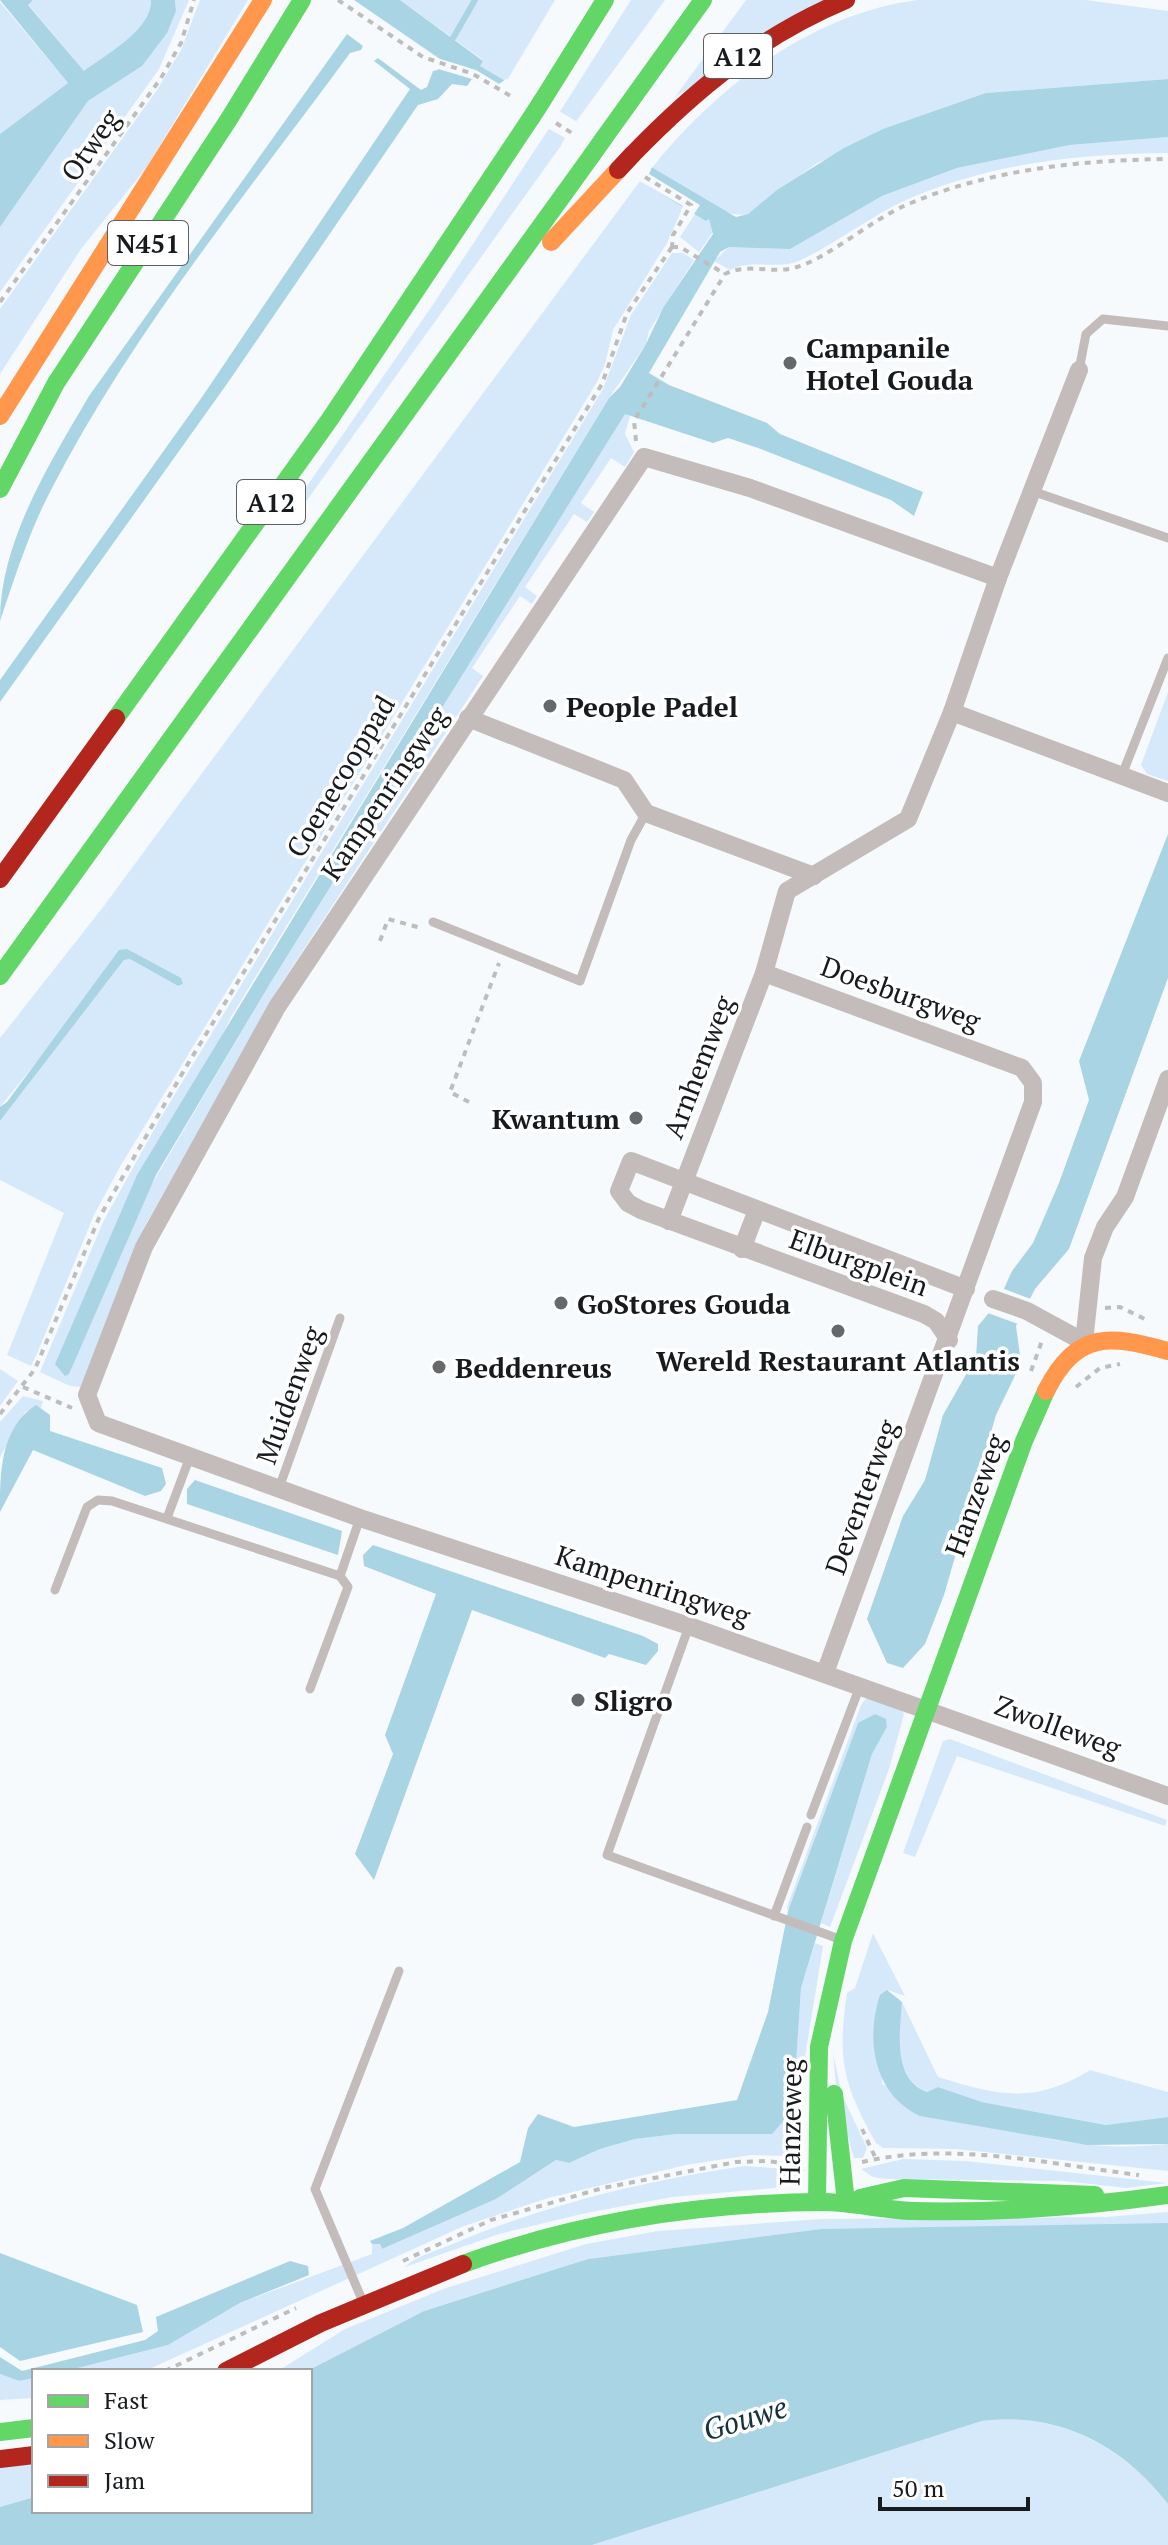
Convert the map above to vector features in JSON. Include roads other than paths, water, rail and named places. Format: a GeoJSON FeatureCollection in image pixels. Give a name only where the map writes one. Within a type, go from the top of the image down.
{"type":"FeatureCollection","features":[{"type":"Feature","properties":{"kind":"main road","name":"N451"},"geometry":{"type":"LineString","coordinates":[[0,416],[263,0]]}},
{"type":"Feature","properties":{"kind":"main road","name":"N451"},"geometry":{"type":"LineString","coordinates":[[0,489],[56,383],[191,179],[302,0]]}},
{"type":"Feature","properties":{"kind":"main road","name":"A12"},"geometry":{"type":"LineString","coordinates":[[0,879],[338,407],[531,118],[605,0]]}},
{"type":"Feature","properties":{"kind":"main road","name":"A12"},"geometry":{"type":"LineString","coordinates":[[0,976],[703,0]]}},
{"type":"Feature","properties":{"kind":"main road","name":"A12"},"geometry":{"type":"LineString","coordinates":[[457,341],[692,92],[737,57],[783,28],[846,0]]}},
{"type":"Feature","properties":{"kind":"main road"},"geometry":{"type":"LineString","coordinates":[[1084,1342],[1105,1336],[1130,1338],[1168,1351]]}},
{"type":"Feature","properties":{"kind":"main road","name":"Hanzeweg"},"geometry":{"type":"LineString","coordinates":[[846,2202],[828,2052],[834,1938],[928,1709],[1024,1441],[1046,1390],[1065,1360],[1084,1342]]}},
{"type":"Feature","properties":{"kind":"main road","name":"Hanzeweg"},"geometry":{"type":"LineString","coordinates":[[817,2202],[819,2047],[830,1995]]}},
{"type":"Feature","properties":{"kind":"main road"},"geometry":{"type":"LineString","coordinates":[[230,2369],[365,2306],[477,2260],[604,2223],[696,2209],[817,2202],[846,2202],[904,2211],[1057,2210],[1168,2195]]}},
{"type":"Feature","properties":{"kind":"main road"},"geometry":{"type":"LineString","coordinates":[[0,2432],[32,2428]]}},
{"type":"Feature","properties":{"kind":"main road"},"geometry":{"type":"LineString","coordinates":[[0,2459],[32,2455]]}},
{"type":"Feature","properties":{"kind":"street"},"geometry":{"type":"LineString","coordinates":[[764,973],[787,891],[908,819],[952,712],[998,578],[1079,370]]}},
{"type":"Feature","properties":{"kind":"street","name":"Kampenringweg"},"geometry":{"type":"LineString","coordinates":[[928,1709],[689,1626],[360,1518],[191,1454],[98,1423],[87,1395],[144,1247],[277,1007],[644,457],[750,488],[998,578]]}},
{"type":"Feature","properties":{"kind":"street"},"geometry":{"type":"LineString","coordinates":[[952,712],[1168,793]]}},
{"type":"Feature","properties":{"kind":"street"},"geometry":{"type":"LineString","coordinates":[[468,718],[624,780],[646,813],[814,876]]}},
{"type":"Feature","properties":{"kind":"street","name":"Doesburgweg"},"geometry":{"type":"LineString","coordinates":[[764,973],[1022,1068],[1033,1083],[1033,1102],[949,1340]]}},
{"type":"Feature","properties":{"kind":"street","name":"Arnhemweg"},"geometry":{"type":"LineString","coordinates":[[684,1181],[764,973]]}},
{"type":"Feature","properties":{"kind":"street"},"geometry":{"type":"LineString","coordinates":[[993,1299],[1027,1311],[1084,1342],[1093,1258],[1105,1227],[1125,1197],[1168,1079]]}},
{"type":"Feature","properties":{"kind":"street","name":"Elburgplein"},"geometry":{"type":"LineString","coordinates":[[949,1340],[936,1321],[924,1314],[669,1221],[628,1203],[619,1191],[631,1161],[966,1289]]}},
{"type":"Feature","properties":{"kind":"street"},"geometry":{"type":"LineString","coordinates":[[669,1221],[684,1181]]}},
{"type":"Feature","properties":{"kind":"street","name":"Elburgplein"},"geometry":{"type":"LineString","coordinates":[[742,1249],[757,1210]]}},
{"type":"Feature","properties":{"kind":"street","name":"Deventerweg"},"geometry":{"type":"LineString","coordinates":[[825,1673],[949,1340]]}},
{"type":"Feature","properties":{"kind":"street","name":"Zwolleweg"},"geometry":{"type":"LineString","coordinates":[[928,1709],[1168,1796]]}},
{"type":"Feature","properties":{"kind":"lane"},"geometry":{"type":"LineString","coordinates":[[1079,370],[1086,334],[1103,319],[1168,326]]}},
{"type":"Feature","properties":{"kind":"lane"},"geometry":{"type":"LineString","coordinates":[[1032,491],[1168,538]]}},
{"type":"Feature","properties":{"kind":"lane"},"geometry":{"type":"LineString","coordinates":[[1122,775],[1168,658]]}},
{"type":"Feature","properties":{"kind":"lane"},"geometry":{"type":"LineString","coordinates":[[433,922],[580,981],[631,840],[646,813]]}},
{"type":"Feature","properties":{"kind":"lane","name":"Muidenweg"},"geometry":{"type":"LineString","coordinates":[[279,1488],[340,1318]]}},
{"type":"Feature","properties":{"kind":"lane"},"geometry":{"type":"LineString","coordinates":[[167,1518],[191,1454]]}},
{"type":"Feature","properties":{"kind":"lane"},"geometry":{"type":"LineString","coordinates":[[55,1590],[87,1507],[98,1500],[112,1501],[167,1518],[340,1576],[348,1587],[310,1689]]}},
{"type":"Feature","properties":{"kind":"lane"},"geometry":{"type":"LineString","coordinates":[[340,1576],[360,1518]]}},
{"type":"Feature","properties":{"kind":"lane"},"geometry":{"type":"LineString","coordinates":[[689,1626],[607,1855],[834,1938]]}},
{"type":"Feature","properties":{"kind":"lane"},"geometry":{"type":"LineString","coordinates":[[811,1815],[860,1686]]}},
{"type":"Feature","properties":{"kind":"lane"},"geometry":{"type":"LineString","coordinates":[[778,1917],[807,1827]]}},
{"type":"Feature","properties":{"kind":"lane"},"geometry":{"type":"LineString","coordinates":[[365,2306],[315,2189],[399,1971]]}},
{"type":"Feature","properties":{"kind":"water"},"geometry":{"type":"Polygon","coordinates":[[[0,0],[33,0],[28,5],[84,71],[136,31],[149,11],[151,0],[175,0],[176,11],[167,33],[142,66],[88,101],[0,227],[0,134],[68,83],[0,0]]]}},
{"type":"Feature","properties":{"kind":"water"},"geometry":{"type":"Polygon","coordinates":[[[354,0],[400,0],[483,61],[480,66],[736,217],[748,214],[777,190],[844,148],[883,129],[986,93],[1168,79],[1168,137],[1070,145],[957,168],[882,196],[790,249],[729,247],[720,252],[649,373],[669,385],[767,423],[780,434],[923,492],[914,516],[891,500],[758,448],[728,438],[713,443],[625,414],[271,982],[156,1175],[69,1374],[65,1376],[55,1364],[137,1175],[609,398],[620,387],[663,308],[713,234],[709,219],[706,221],[472,79],[467,86],[452,84],[438,99],[418,105],[229,381],[0,702],[0,680],[200,400],[410,89],[374,61],[378,58],[421,90],[427,87],[433,71],[438,70],[440,59],[354,0]]]}},
{"type":"Feature","properties":{"kind":"water"},"geometry":{"type":"Polygon","coordinates":[[[347,34],[363,46],[361,50],[350,53],[192,266],[153,321],[83,432],[36,522],[0,621],[2,591],[18,532],[44,476],[89,396],[347,34]]]}},
{"type":"Feature","properties":{"kind":"water"},"geometry":{"type":"Polygon","coordinates":[[[1168,834],[1168,978],[1069,1249],[1035,1289],[1016,1326],[1021,1363],[996,1415],[944,1595],[925,1644],[903,1668],[887,1663],[867,1619],[903,1516],[925,1480],[943,1415],[976,1357],[978,1326],[998,1302],[1012,1271],[1033,1243],[1059,1183],[1089,1100],[1079,1061],[1168,834]]]}},
{"type":"Feature","properties":{"kind":"water"},"geometry":{"type":"Polygon","coordinates":[[[127,949],[181,978],[183,984],[178,986],[130,959],[124,960],[0,1121],[0,1107],[7,1102],[119,950],[127,949]]]}},
{"type":"Feature","properties":{"kind":"water"},"geometry":{"type":"Polygon","coordinates":[[[36,1405],[50,1415],[50,1431],[162,1468],[166,1484],[161,1491],[145,1496],[33,1450],[0,1512],[4,1452],[15,1426],[36,1405]]]}},
{"type":"Feature","properties":{"kind":"water"},"geometry":{"type":"Polygon","coordinates":[[[195,1480],[342,1531],[338,1555],[187,1504],[187,1489],[195,1480]]]}},
{"type":"Feature","properties":{"kind":"water"},"geometry":{"type":"Polygon","coordinates":[[[373,1545],[643,1636],[658,1644],[658,1651],[646,1665],[609,1654],[605,1658],[472,1610],[374,1880],[355,1854],[393,1754],[385,1735],[436,1594],[364,1566],[363,1555],[373,1545]]]}},
{"type":"Feature","properties":{"kind":"water"},"geometry":{"type":"Polygon","coordinates":[[[875,1714],[886,1719],[887,1727],[872,1754],[801,1988],[795,2079],[786,2118],[772,2134],[677,2134],[635,2139],[600,2149],[569,2163],[556,2160],[496,2199],[382,2249],[380,2244],[372,2244],[370,2241],[403,2228],[520,2162],[528,2128],[538,2114],[574,2127],[737,2100],[768,2012],[788,1911],[858,1723],[875,1714]]]}},
{"type":"Feature","properties":{"kind":"water"},"geometry":{"type":"Polygon","coordinates":[[[887,1990],[902,2002],[900,2040],[903,2066],[916,2086],[927,2092],[938,2087],[982,2102],[1106,2125],[1168,2117],[1168,2144],[1087,2145],[920,2116],[892,2095],[877,2064],[873,2030],[880,1995],[887,1990]]]}},
{"type":"Feature","properties":{"kind":"water","name":"Gouwe"},"geometry":{"type":"Polygon","coordinates":[[[1168,2223],[1168,2504],[1150,2483],[1109,2449],[1062,2427],[1010,2419],[982,2421],[592,2545],[0,2545],[0,2507],[32,2498],[32,2513],[312,2513],[311,2369],[424,2311],[588,2259],[821,2229],[1168,2223]]]}},
{"type":"Feature","properties":{"kind":"water"},"geometry":{"type":"Polygon","coordinates":[[[0,2253],[137,2305],[143,2332],[20,2361],[0,2347],[0,2253]]]}},
{"type":"Feature","properties":{"kind":"water"},"geometry":{"type":"Polygon","coordinates":[[[290,2261],[308,2266],[309,2275],[240,2303],[168,2345],[74,2369],[32,2369],[32,2378],[19,2381],[0,2374],[0,2357],[22,2371],[145,2340],[158,2331],[156,2317],[290,2261]]]}},
{"type":"Feature","properties":{"kind":"waterway"},"geometry":{"type":"LineString","coordinates":[[449,45],[475,0]]}},
{"type":"Feature","properties":{"kind":"place","name":"Campanile Hotel Gouda"},"geometry":{"type":"Point","coordinates":[790,363]}},
{"type":"Feature","properties":{"kind":"place","name":"People Padel"},"geometry":{"type":"Point","coordinates":[550,706]}},
{"type":"Feature","properties":{"kind":"place","name":"Kwantum"},"geometry":{"type":"Point","coordinates":[636,1118]}},
{"type":"Feature","properties":{"kind":"place","name":"GoStores Gouda"},"geometry":{"type":"Point","coordinates":[561,1303]}},
{"type":"Feature","properties":{"kind":"place","name":"Wereld Restaurant Atlantis"},"geometry":{"type":"Point","coordinates":[838,1331]}},
{"type":"Feature","properties":{"kind":"place","name":"Beddenreus"},"geometry":{"type":"Point","coordinates":[439,1367]}},
{"type":"Feature","properties":{"kind":"place","name":"Sligro"},"geometry":{"type":"Point","coordinates":[578,1700]}}]}
